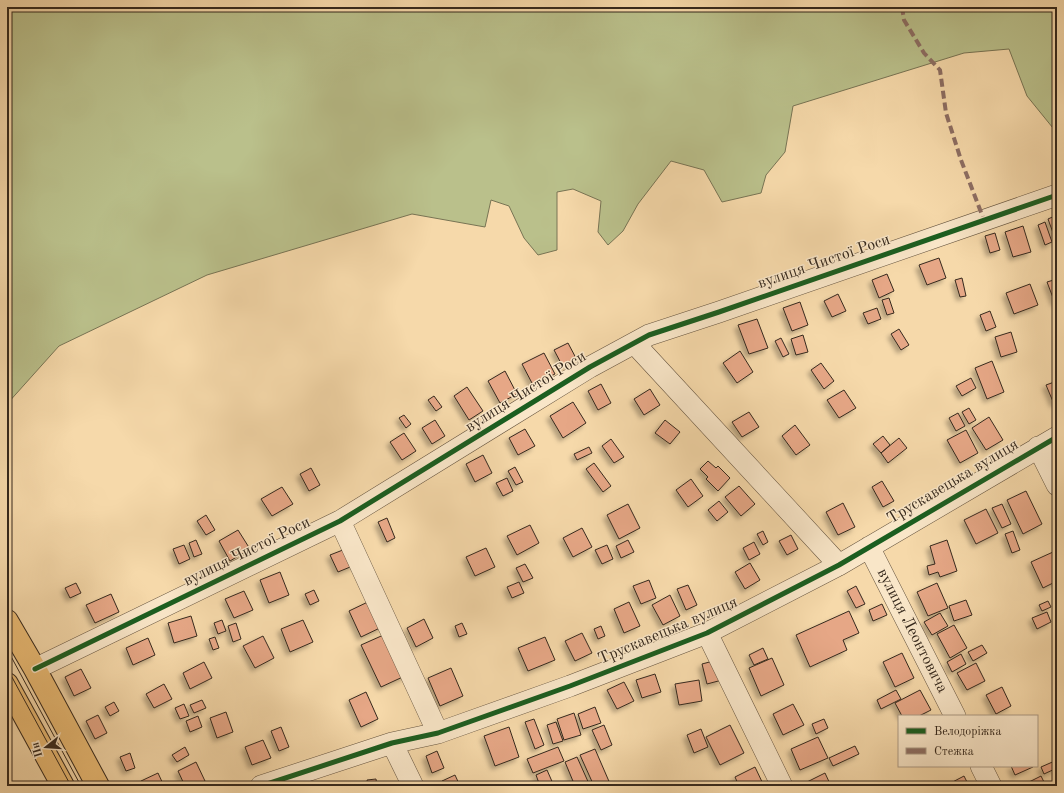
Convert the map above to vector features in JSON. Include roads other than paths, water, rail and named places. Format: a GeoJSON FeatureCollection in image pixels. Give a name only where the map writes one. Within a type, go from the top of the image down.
{"type":"FeatureCollection","features":[{"type":"Feature","properties":{"kind":"main road"},"geometry":{"type":"LineString","coordinates":[[7,621],[98,786]]}},
{"type":"Feature","properties":{"kind":"main road"},"geometry":{"type":"LineString","coordinates":[[7,684],[63,786]]}},
{"type":"Feature","properties":{"kind":"street","name":"вулиця Чистої Роси"},"geometry":{"type":"LineString","coordinates":[[34,669],[340,521],[590,367],[649,335],[1057,194]]}},
{"type":"Feature","properties":{"kind":"street"},"geometry":{"type":"LineString","coordinates":[[634,343],[839,565]]}},
{"type":"Feature","properties":{"kind":"street","name":"Трускавецька вулиця"},"geometry":{"type":"LineString","coordinates":[[261,786],[392,743],[438,733],[570,686],[707,633],[839,565],[1057,436]]}},
{"type":"Feature","properties":{"kind":"street"},"geometry":{"type":"LineString","coordinates":[[1038,447],[1057,485]]}},
{"type":"Feature","properties":{"kind":"street"},"geometry":{"type":"LineString","coordinates":[[340,521],[438,733]]}},
{"type":"Feature","properties":{"kind":"street","name":"вулиця Леонтовича"},"geometry":{"type":"LineString","coordinates":[[869,547],[954,715]]}},
{"type":"Feature","properties":{"kind":"street"},"geometry":{"type":"LineString","coordinates":[[707,633],[782,786]]}},
{"type":"Feature","properties":{"kind":"street"},"geometry":{"type":"LineString","coordinates":[[392,743],[413,786]]}},
{"type":"Feature","properties":{"kind":"street"},"geometry":{"type":"LineString","coordinates":[[982,767],[991,786]]}},
{"type":"Feature","properties":{"kind":"tram line"},"geometry":{"type":"LineString","coordinates":[[7,649],[81,786]]}},
{"type":"Feature","properties":{"kind":"tram line"},"geometry":{"type":"LineString","coordinates":[[7,668],[71,786]]}}]}
